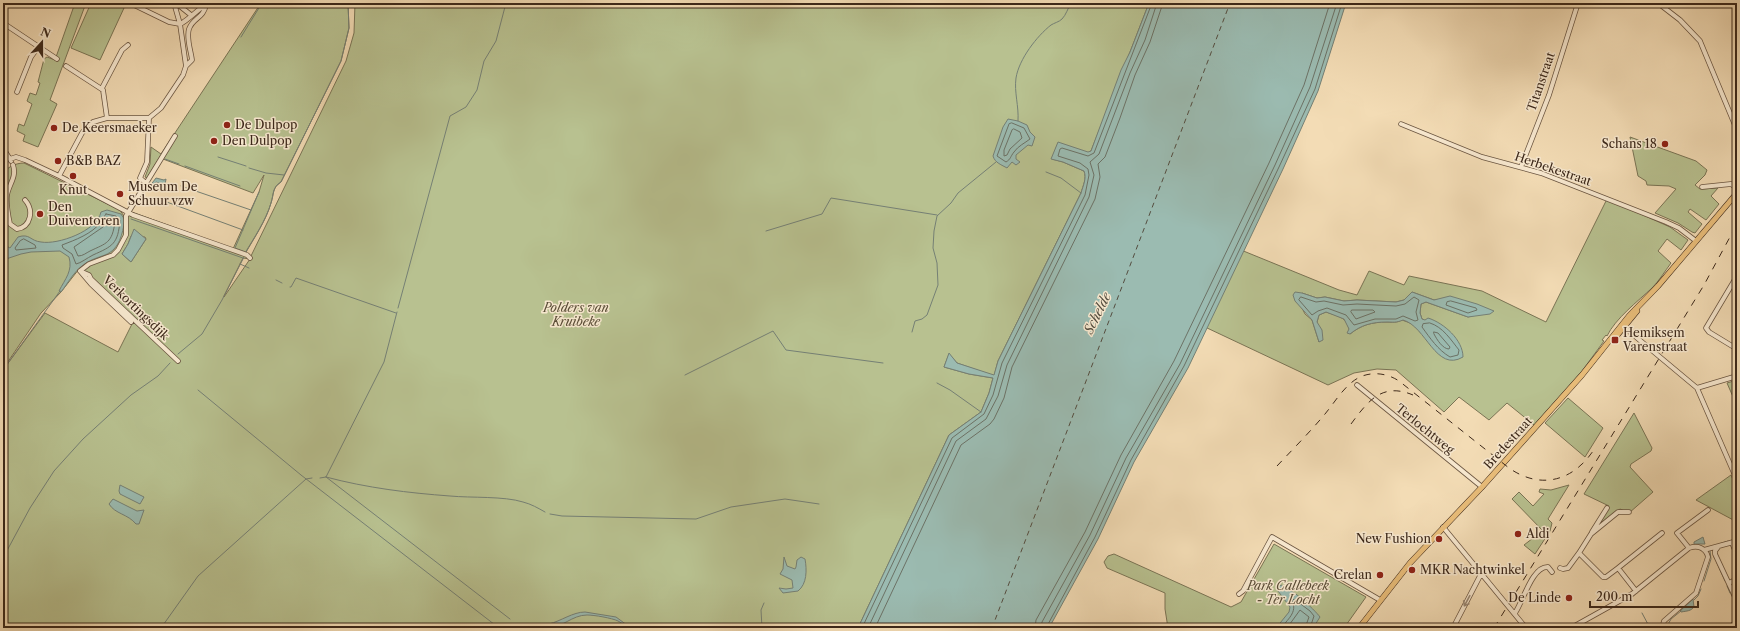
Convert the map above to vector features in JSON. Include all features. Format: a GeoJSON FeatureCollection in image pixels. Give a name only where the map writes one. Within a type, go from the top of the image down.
{"type":"FeatureCollection","features":[{"type":"Feature","properties":{"kind":"main road","name":"Bredestraat"},"geometry":{"type":"LineString","coordinates":[[1359,628],[1410,563],[1482,487],[1586,371],[1737,193]]}},
{"type":"Feature","properties":{"kind":"main road","name":"Bredestraat"},"geometry":{"type":"LineString","coordinates":[[1586,371],[1629,316],[1658,286]]}},
{"type":"Feature","properties":{"kind":"street"},"geometry":{"type":"LineString","coordinates":[[130,3],[169,22],[180,24],[207,3]]}},
{"type":"Feature","properties":{"kind":"street"},"geometry":{"type":"LineString","coordinates":[[59,176],[88,126],[93,122],[107,118],[149,118],[161,108],[183,75],[186,66],[180,24],[175,3]]}},
{"type":"Feature","properties":{"kind":"street"},"geometry":{"type":"LineString","coordinates":[[175,3],[191,15]]}},
{"type":"Feature","properties":{"kind":"street"},"geometry":{"type":"LineString","coordinates":[[186,66],[192,60],[188,34],[189,28],[193,22],[205,12],[207,3]]}},
{"type":"Feature","properties":{"kind":"street","name":"Titanstraat"},"geometry":{"type":"LineString","coordinates":[[1521,167],[1548,95],[1578,3]]}},
{"type":"Feature","properties":{"kind":"street"},"geometry":{"type":"LineString","coordinates":[[1658,3],[1680,20],[1700,41],[1737,130]]}},
{"type":"Feature","properties":{"kind":"street"},"geometry":{"type":"LineString","coordinates":[[3,23],[57,59]]}},
{"type":"Feature","properties":{"kind":"street"},"geometry":{"type":"LineString","coordinates":[[102,88],[122,50],[128,45]]}},
{"type":"Feature","properties":{"kind":"street"},"geometry":{"type":"LineString","coordinates":[[17,92],[31,57],[39,46]]}},
{"type":"Feature","properties":{"kind":"street"},"geometry":{"type":"LineString","coordinates":[[66,66],[102,88],[105,94],[107,118]]}},
{"type":"Feature","properties":{"kind":"street"},"geometry":{"type":"LineString","coordinates":[[147,184],[140,178],[147,162],[149,118]]}},
{"type":"Feature","properties":{"kind":"street","name":"Herbekestraat"},"geometry":{"type":"LineString","coordinates":[[1401,124],[1482,157],[1541,173],[1673,225],[1696,241]]}},
{"type":"Feature","properties":{"kind":"street"},"geometry":{"type":"LineString","coordinates":[[128,212],[176,136]]}},
{"type":"Feature","properties":{"kind":"street"},"geometry":{"type":"LineString","coordinates":[[3,148],[12,162],[15,175],[8,194],[7,204],[10,224],[17,229],[25,226],[30,216],[30,207],[25,200]]}},
{"type":"Feature","properties":{"kind":"street"},"geometry":{"type":"LineString","coordinates":[[12,162],[16,157],[20,158],[59,176],[128,212],[247,255],[250,258]]}},
{"type":"Feature","properties":{"kind":"street"},"geometry":{"type":"LineString","coordinates":[[1702,188],[1731,184],[1737,188]]}},
{"type":"Feature","properties":{"kind":"street","name":"Verkortingsdijk"},"geometry":{"type":"LineString","coordinates":[[80,271],[89,264],[113,255],[118,250],[126,235],[126,216],[128,212]]}},
{"type":"Feature","properties":{"kind":"street","name":"Verkortingsdijk"},"geometry":{"type":"LineString","coordinates":[[80,271],[91,284],[131,322]]}},
{"type":"Feature","properties":{"kind":"street","name":"Verkortingsdijk"},"geometry":{"type":"LineString","coordinates":[[80,271],[89,275],[96,284],[178,361]]}},
{"type":"Feature","properties":{"kind":"street"},"geometry":{"type":"LineString","coordinates":[[1737,276],[1706,328],[1709,332],[1737,349]]}},
{"type":"Feature","properties":{"kind":"street"},"geometry":{"type":"LineString","coordinates":[[1624,327],[1697,388],[1737,480]]}},
{"type":"Feature","properties":{"kind":"street"},"geometry":{"type":"LineString","coordinates":[[1697,388],[1737,376]]}},
{"type":"Feature","properties":{"kind":"street","name":"Terlochtweg"},"geometry":{"type":"LineString","coordinates":[[1357,385],[1482,487]]}},
{"type":"Feature","properties":{"kind":"street"},"geometry":{"type":"LineString","coordinates":[[1560,568],[1568,568],[1607,508]]}},
{"type":"Feature","properties":{"kind":"street"},"geometry":{"type":"LineString","coordinates":[[1689,548],[1677,533],[1708,510]]}},
{"type":"Feature","properties":{"kind":"street"},"geometry":{"type":"LineString","coordinates":[[1590,534],[1618,512],[1629,512]]}},
{"type":"Feature","properties":{"kind":"street"},"geometry":{"type":"LineString","coordinates":[[1443,527],[1526,628]]}},
{"type":"Feature","properties":{"kind":"street"},"geometry":{"type":"LineString","coordinates":[[1579,553],[1603,577],[1606,577],[1662,533]]}},
{"type":"Feature","properties":{"kind":"street"},"geometry":{"type":"LineString","coordinates":[[1239,594],[1243,592],[1272,537],[1380,600]]}},
{"type":"Feature","properties":{"kind":"street"},"geometry":{"type":"LineString","coordinates":[[1704,550],[1737,541]]}},
{"type":"Feature","properties":{"kind":"street"},"geometry":{"type":"LineString","coordinates":[[1732,543],[1737,555]]}},
{"type":"Feature","properties":{"kind":"street"},"geometry":{"type":"LineString","coordinates":[[1571,628],[1636,591],[1689,548],[1698,547],[1704,550],[1708,555],[1708,560],[1696,593],[1664,621],[1662,628]]}},
{"type":"Feature","properties":{"kind":"street"},"geometry":{"type":"LineString","coordinates":[[1718,547],[1715,554],[1737,601]]}},
{"type":"Feature","properties":{"kind":"street"},"geometry":{"type":"LineString","coordinates":[[1515,613],[1520,606],[1524,593],[1539,570],[1543,567],[1548,568],[1552,572]]}},
{"type":"Feature","properties":{"kind":"street"},"geometry":{"type":"LineString","coordinates":[[1618,568],[1636,591]]}},
{"type":"Feature","properties":{"kind":"street"},"geometry":{"type":"LineString","coordinates":[[1453,628],[1481,574]]}},
{"type":"Feature","properties":{"kind":"street"},"geometry":{"type":"LineString","coordinates":[[1729,583],[1737,579]]}},
{"type":"Feature","properties":{"kind":"street"},"geometry":{"type":"LineString","coordinates":[[1728,628],[1737,622]]}},
{"type":"Feature","properties":{"kind":"green space"},"geometry":{"type":"Polygon","coordinates":[[[75,3],[86,3],[50,100],[57,104],[38,147],[23,141],[25,135],[17,131],[19,124],[24,126],[32,104],[27,101],[30,93],[36,95],[40,83],[38,82],[44,59],[47,57],[55,60],[75,3]]]}},
{"type":"Feature","properties":{"kind":"green space"},"geometry":{"type":"Polygon","coordinates":[[[91,3],[112,3],[124,8],[100,60],[71,48],[91,3]]]}},
{"type":"Feature","properties":{"kind":"green space","name":"Polders van Kruibeke"},"geometry":{"type":"Polygon","coordinates":[[[261,3],[348,3],[349,28],[341,61],[281,182],[275,189],[260,229],[245,254],[250,258],[346,61],[354,33],[355,3],[1149,3],[1091,151],[1088,153],[1058,143],[1052,159],[1084,171],[1084,185],[998,361],[994,376],[957,363],[949,354],[944,367],[969,374],[993,378],[989,393],[981,412],[949,435],[858,628],[3,628],[3,370],[45,313],[118,352],[133,322],[79,269],[61,292],[41,313],[3,369],[4,172],[12,166],[24,163],[120,210],[125,218],[132,212],[233,249],[259,192],[264,175],[253,193],[163,159],[161,155],[147,178],[145,177],[150,164],[151,147],[161,154],[261,3]],[[131,236],[122,254],[131,262],[146,239],[145,237],[131,236]],[[243,258],[224,296],[224,297],[250,259],[243,258]]]}},
{"type":"Feature","properties":{"kind":"green space"},"geometry":{"type":"Polygon","coordinates":[[[1630,137],[1696,161],[1707,170],[1705,175],[1695,185],[1700,189],[1718,188],[1711,196],[1719,204],[1706,220],[1690,209],[1688,212],[1702,224],[1695,233],[1678,223],[1655,213],[1676,189],[1669,186],[1647,185],[1646,181],[1638,176],[1630,137]]]}},
{"type":"Feature","properties":{"kind":"green space"},"geometry":{"type":"Polygon","coordinates":[[[1607,199],[1670,227],[1688,240],[1681,250],[1667,239],[1658,251],[1671,263],[1662,276],[1652,288],[1615,323],[1582,371],[1534,425],[1507,403],[1489,420],[1459,397],[1444,412],[1396,370],[1377,369],[1354,373],[1328,385],[1205,327],[1241,250],[1339,290],[1357,295],[1369,271],[1404,285],[1409,276],[1482,291],[1546,322],[1607,199]],[[1412,292],[1404,300],[1396,302],[1357,300],[1344,301],[1325,297],[1317,298],[1302,293],[1302,308],[1305,314],[1312,320],[1319,342],[1317,322],[1319,315],[1326,312],[1342,318],[1349,328],[1350,334],[1358,328],[1367,325],[1402,320],[1413,324],[1424,336],[1425,321],[1422,319],[1420,313],[1421,304],[1426,302],[1468,317],[1476,315],[1443,299],[1434,300],[1412,292]]]}},
{"type":"Feature","properties":{"kind":"green space"},"geometry":{"type":"Polygon","coordinates":[[[1737,380],[1737,406],[1727,383],[1737,380]]]}},
{"type":"Feature","properties":{"kind":"green space"},"geometry":{"type":"Polygon","coordinates":[[[1568,398],[1603,428],[1585,457],[1545,423],[1568,398]]]}},
{"type":"Feature","properties":{"kind":"green space"},"geometry":{"type":"Polygon","coordinates":[[[1634,413],[1652,448],[1651,451],[1631,464],[1630,467],[1653,492],[1629,513],[1620,509],[1601,523],[1600,521],[1609,506],[1584,494],[1634,413]]]}},
{"type":"Feature","properties":{"kind":"green space"},"geometry":{"type":"Polygon","coordinates":[[[1731,475],[1737,489],[1737,522],[1696,500],[1731,475]]]}},
{"type":"Feature","properties":{"kind":"green space"},"geometry":{"type":"Polygon","coordinates":[[[1569,485],[1548,519],[1552,523],[1550,531],[1535,554],[1524,545],[1537,535],[1540,536],[1543,531],[1512,499],[1519,492],[1533,506],[1544,494],[1539,492],[1540,489],[1551,490],[1569,485]]]}},
{"type":"Feature","properties":{"kind":"green space","name":"Park Callebeek - Ter Locht"},"geometry":{"type":"Polygon","coordinates":[[[1274,544],[1366,597],[1344,628],[1168,628],[1165,609],[1165,593],[1107,568],[1104,562],[1108,556],[1114,554],[1231,607],[1241,602],[1274,544]]]}},
{"type":"Feature","properties":{"kind":"water","name":"Schelde"},"geometry":{"type":"Polygon","coordinates":[[[1149,3],[1346,3],[1318,91],[1283,169],[1188,368],[1134,462],[1098,539],[1049,628],[858,628],[949,435],[981,412],[989,393],[993,378],[969,374],[944,367],[949,353],[957,363],[994,375],[998,361],[1084,185],[1084,171],[1063,162],[1051,159],[1058,142],[1088,152],[1091,151],[1121,70],[1130,52],[1149,3]]]}},
{"type":"Feature","properties":{"kind":"water"},"geometry":{"type":"Polygon","coordinates":[[[1008,119],[1027,125],[1030,132],[1035,137],[1032,146],[1028,145],[1016,155],[1016,159],[1020,162],[1016,165],[1012,162],[1007,168],[997,162],[993,156],[1003,127],[1008,119]]]}},
{"type":"Feature","properties":{"kind":"water"},"geometry":{"type":"Polygon","coordinates":[[[156,178],[166,179],[165,185],[156,182],[151,190],[147,191],[146,188],[149,187],[156,178]]]}},
{"type":"Feature","properties":{"kind":"water"},"geometry":{"type":"Polygon","coordinates":[[[107,210],[121,214],[125,220],[120,240],[110,252],[82,266],[73,275],[61,292],[59,291],[68,275],[70,262],[69,257],[60,251],[31,252],[3,260],[3,244],[10,248],[18,237],[22,236],[41,242],[66,239],[85,231],[98,219],[101,212],[107,210]]]}},
{"type":"Feature","properties":{"kind":"water"},"geometry":{"type":"Polygon","coordinates":[[[134,229],[146,239],[131,262],[122,254],[134,229]]]}},
{"type":"Feature","properties":{"kind":"water"},"geometry":{"type":"Polygon","coordinates":[[[1295,292],[1317,298],[1325,297],[1344,301],[1357,300],[1396,302],[1404,300],[1412,292],[1434,300],[1450,296],[1494,311],[1490,314],[1468,317],[1426,302],[1421,304],[1420,313],[1422,319],[1425,320],[1428,318],[1434,320],[1452,333],[1460,344],[1463,357],[1454,360],[1445,359],[1438,354],[1411,324],[1403,320],[1367,325],[1358,328],[1350,334],[1347,333],[1349,329],[1344,319],[1326,312],[1319,315],[1317,322],[1322,330],[1323,340],[1319,342],[1312,320],[1295,301],[1293,295],[1295,292]]]}},
{"type":"Feature","properties":{"kind":"water"},"geometry":{"type":"Polygon","coordinates":[[[120,485],[144,497],[140,504],[120,494],[120,485]]]}},
{"type":"Feature","properties":{"kind":"water"},"geometry":{"type":"Polygon","coordinates":[[[113,499],[137,511],[144,510],[139,524],[136,524],[112,507],[109,504],[113,499]]]}},
{"type":"Feature","properties":{"kind":"water"},"geometry":{"type":"Polygon","coordinates":[[[1703,537],[1705,544],[1694,544],[1694,542],[1703,537]]]}},
{"type":"Feature","properties":{"kind":"water"},"geometry":{"type":"Polygon","coordinates":[[[784,557],[787,566],[795,569],[797,560],[801,557],[805,559],[805,581],[798,591],[783,593],[779,588],[793,588],[792,580],[780,574],[783,569],[784,557]]]}},
{"type":"Feature","properties":{"kind":"water"},"geometry":{"type":"Polygon","coordinates":[[[1281,585],[1296,594],[1320,617],[1313,628],[1276,628],[1289,612],[1290,607],[1278,591],[1278,587],[1281,585]]]}},
{"type":"Feature","properties":{"kind":"water"},"geometry":{"type":"Polygon","coordinates":[[[1693,599],[1693,608],[1687,611],[1680,611],[1693,599]]]}},
{"type":"Feature","properties":{"kind":"water"},"geometry":{"type":"Polygon","coordinates":[[[585,612],[616,617],[631,628],[612,619],[587,615],[577,617],[558,626],[548,628],[549,624],[576,613],[585,612]]]}},
{"type":"Feature","properties":{"kind":"waterway"},"geometry":{"type":"LineString","coordinates":[[241,37],[262,3]]}},
{"type":"Feature","properties":{"kind":"waterway"},"geometry":{"type":"LineString","coordinates":[[245,253],[263,222],[269,209],[275,188],[281,182],[341,61],[349,28],[348,3]]}},
{"type":"Feature","properties":{"kind":"waterway"},"geometry":{"type":"LineString","coordinates":[[398,308],[450,116],[466,107],[477,90],[484,61],[496,41],[506,3]]}},
{"type":"Feature","properties":{"kind":"waterway"},"geometry":{"type":"LineString","coordinates":[[1018,121],[1016,78],[1021,63],[1029,48],[1040,35],[1063,17],[1071,3]]}},
{"type":"Feature","properties":{"kind":"waterway"},"geometry":{"type":"LineString","coordinates":[[218,157],[246,166]]}},
{"type":"Feature","properties":{"kind":"waterway"},"geometry":{"type":"LineString","coordinates":[[165,159],[179,164]]}},
{"type":"Feature","properties":{"kind":"waterway"},"geometry":{"type":"LineString","coordinates":[[912,332],[915,321],[922,319],[927,315],[938,285],[937,263],[933,248],[937,216],[951,203],[958,193],[996,162]]}},
{"type":"Feature","properties":{"kind":"waterway"},"geometry":{"type":"LineString","coordinates":[[185,166],[240,186]]}},
{"type":"Feature","properties":{"kind":"waterway"},"geometry":{"type":"LineString","coordinates":[[249,168],[266,173],[284,175]]}},
{"type":"Feature","properties":{"kind":"waterway"},"geometry":{"type":"LineString","coordinates":[[1046,172],[1061,178],[1081,193]]}},
{"type":"Feature","properties":{"kind":"waterway"},"geometry":{"type":"LineString","coordinates":[[181,186],[251,210]]}},
{"type":"Feature","properties":{"kind":"waterway"},"geometry":{"type":"LineString","coordinates":[[246,252],[235,248],[259,192]]}},
{"type":"Feature","properties":{"kind":"waterway"},"geometry":{"type":"LineString","coordinates":[[766,231],[822,214],[831,198],[937,215]]}},
{"type":"Feature","properties":{"kind":"waterway"},"geometry":{"type":"LineString","coordinates":[[164,201],[243,230]]}},
{"type":"Feature","properties":{"kind":"waterway"},"geometry":{"type":"LineString","coordinates":[[131,219],[243,258]]}},
{"type":"Feature","properties":{"kind":"waterway"},"geometry":{"type":"LineString","coordinates":[[178,354],[202,334],[222,300],[244,257]]}},
{"type":"Feature","properties":{"kind":"waterway"},"geometry":{"type":"LineString","coordinates":[[240,264],[249,268]]}},
{"type":"Feature","properties":{"kind":"waterway"},"geometry":{"type":"LineString","coordinates":[[290,287],[296,278],[396,313]]}},
{"type":"Feature","properties":{"kind":"waterway"},"geometry":{"type":"LineString","coordinates":[[276,280],[282,283]]}},
{"type":"Feature","properties":{"kind":"waterway"},"geometry":{"type":"LineString","coordinates":[[3,370],[60,291]]}},
{"type":"Feature","properties":{"kind":"waterway"},"geometry":{"type":"LineString","coordinates":[[320,478],[326,477],[384,362],[397,312]]}},
{"type":"Feature","properties":{"kind":"waterway"},"geometry":{"type":"LineString","coordinates":[[685,375],[773,331],[786,350],[883,363]]}},
{"type":"Feature","properties":{"kind":"waterway"},"geometry":{"type":"LineString","coordinates":[[3,558],[30,508],[54,471],[83,439],[131,395],[158,376],[170,363]]}},
{"type":"Feature","properties":{"kind":"waterway"},"geometry":{"type":"LineString","coordinates":[[937,383],[950,390],[981,412]]}},
{"type":"Feature","properties":{"kind":"waterway"},"geometry":{"type":"LineString","coordinates":[[198,390],[301,475],[499,628]]}},
{"type":"Feature","properties":{"kind":"waterway"},"geometry":{"type":"LineString","coordinates":[[326,477],[510,619]]}},
{"type":"Feature","properties":{"kind":"waterway"},"geometry":{"type":"LineString","coordinates":[[326,477],[404,492],[515,500],[529,504],[545,512]]}},
{"type":"Feature","properties":{"kind":"waterway"},"geometry":{"type":"LineString","coordinates":[[161,628],[198,576],[306,479],[312,478]]}},
{"type":"Feature","properties":{"kind":"waterway"},"geometry":{"type":"LineString","coordinates":[[550,514],[562,516],[696,519],[731,507],[785,499],[819,504]]}},
{"type":"Feature","properties":{"kind":"waterway"},"geometry":{"type":"LineString","coordinates":[[1732,540],[1737,538]]}},
{"type":"Feature","properties":{"kind":"waterway"},"geometry":{"type":"LineString","coordinates":[[1722,543],[1728,541]]}},
{"type":"Feature","properties":{"kind":"waterway"},"geometry":{"type":"LineString","coordinates":[[1704,581],[1711,559],[1710,551]]}},
{"type":"Feature","properties":{"kind":"waterway"},"geometry":{"type":"LineString","coordinates":[[1717,563],[1725,581]]}},
{"type":"Feature","properties":{"kind":"waterway"},"geometry":{"type":"LineString","coordinates":[[1727,586],[1730,593]]}},
{"type":"Feature","properties":{"kind":"waterway"},"geometry":{"type":"LineString","coordinates":[[1694,600],[1698,596],[1701,589]]}},
{"type":"Feature","properties":{"kind":"waterway"},"geometry":{"type":"LineString","coordinates":[[1731,594],[1735,602]]}},
{"type":"Feature","properties":{"kind":"waterway"},"geometry":{"type":"LineString","coordinates":[[762,628],[761,610],[764,603]]}},
{"type":"Feature","properties":{"kind":"waterway"},"geometry":{"type":"LineString","coordinates":[[1666,628],[1671,619],[1681,611]]}},
{"type":"Feature","properties":{"kind":"waterway"},"geometry":{"type":"LineString","coordinates":[[1642,613],[1650,628]]}},
{"type":"Feature","properties":{"kind":"waterway"},"geometry":{"type":"LineString","coordinates":[[518,624],[527,627]]}},
{"type":"Feature","properties":{"kind":"ferry route"},"geometry":{"type":"LineString","coordinates":[[992,628],[1230,3]]}},
{"type":"Feature","properties":{"kind":"railway"},"geometry":{"type":"LineString","coordinates":[[1494,628],[1704,285],[1737,224]]}},
{"type":"Feature","properties":{"kind":"railway"},"geometry":{"type":"LineString","coordinates":[[1277,466],[1319,421],[1348,385],[1358,378],[1368,374],[1389,376],[1399,381],[1509,468],[1521,475],[1534,479],[1557,479],[1578,468],[1595,448]]}},
{"type":"Feature","properties":{"kind":"railway"},"geometry":{"type":"LineString","coordinates":[[1351,424],[1370,401],[1384,392],[1393,391],[1413,395]]}},
{"type":"Feature","properties":{"kind":"place","name":"De Dulpop"},"geometry":{"type":"Point","coordinates":[227,125]}},
{"type":"Feature","properties":{"kind":"place","name":"De Keersmaeker"},"geometry":{"type":"Point","coordinates":[54,128]}},
{"type":"Feature","properties":{"kind":"place","name":"Den Dulpop"},"geometry":{"type":"Point","coordinates":[214,141]}},
{"type":"Feature","properties":{"kind":"place","name":"Schans 18"},"geometry":{"type":"Point","coordinates":[1665,144]}},
{"type":"Feature","properties":{"kind":"place","name":"B&B BAZ"},"geometry":{"type":"Point","coordinates":[58,161]}},
{"type":"Feature","properties":{"kind":"place","name":"Knut"},"geometry":{"type":"Point","coordinates":[73,176]}},
{"type":"Feature","properties":{"kind":"place","name":"Museum De Schuur vzw"},"geometry":{"type":"Point","coordinates":[120,194]}},
{"type":"Feature","properties":{"kind":"place","name":"Den Duiventoren"},"geometry":{"type":"Point","coordinates":[40,214]}},
{"type":"Feature","properties":{"kind":"place","name":"Hemiksem Varenstraat"},"geometry":{"type":"Point","coordinates":[1615,340]}},
{"type":"Feature","properties":{"kind":"place","name":"Aldi"},"geometry":{"type":"Point","coordinates":[1518,534]}},
{"type":"Feature","properties":{"kind":"place","name":"New Fushion"},"geometry":{"type":"Point","coordinates":[1439,539]}},
{"type":"Feature","properties":{"kind":"place","name":"MKR Nachtwinkel"},"geometry":{"type":"Point","coordinates":[1412,570]}},
{"type":"Feature","properties":{"kind":"place","name":"Crelan"},"geometry":{"type":"Point","coordinates":[1380,575]}},
{"type":"Feature","properties":{"kind":"place","name":"De Linde"},"geometry":{"type":"Point","coordinates":[1569,598]}}]}
